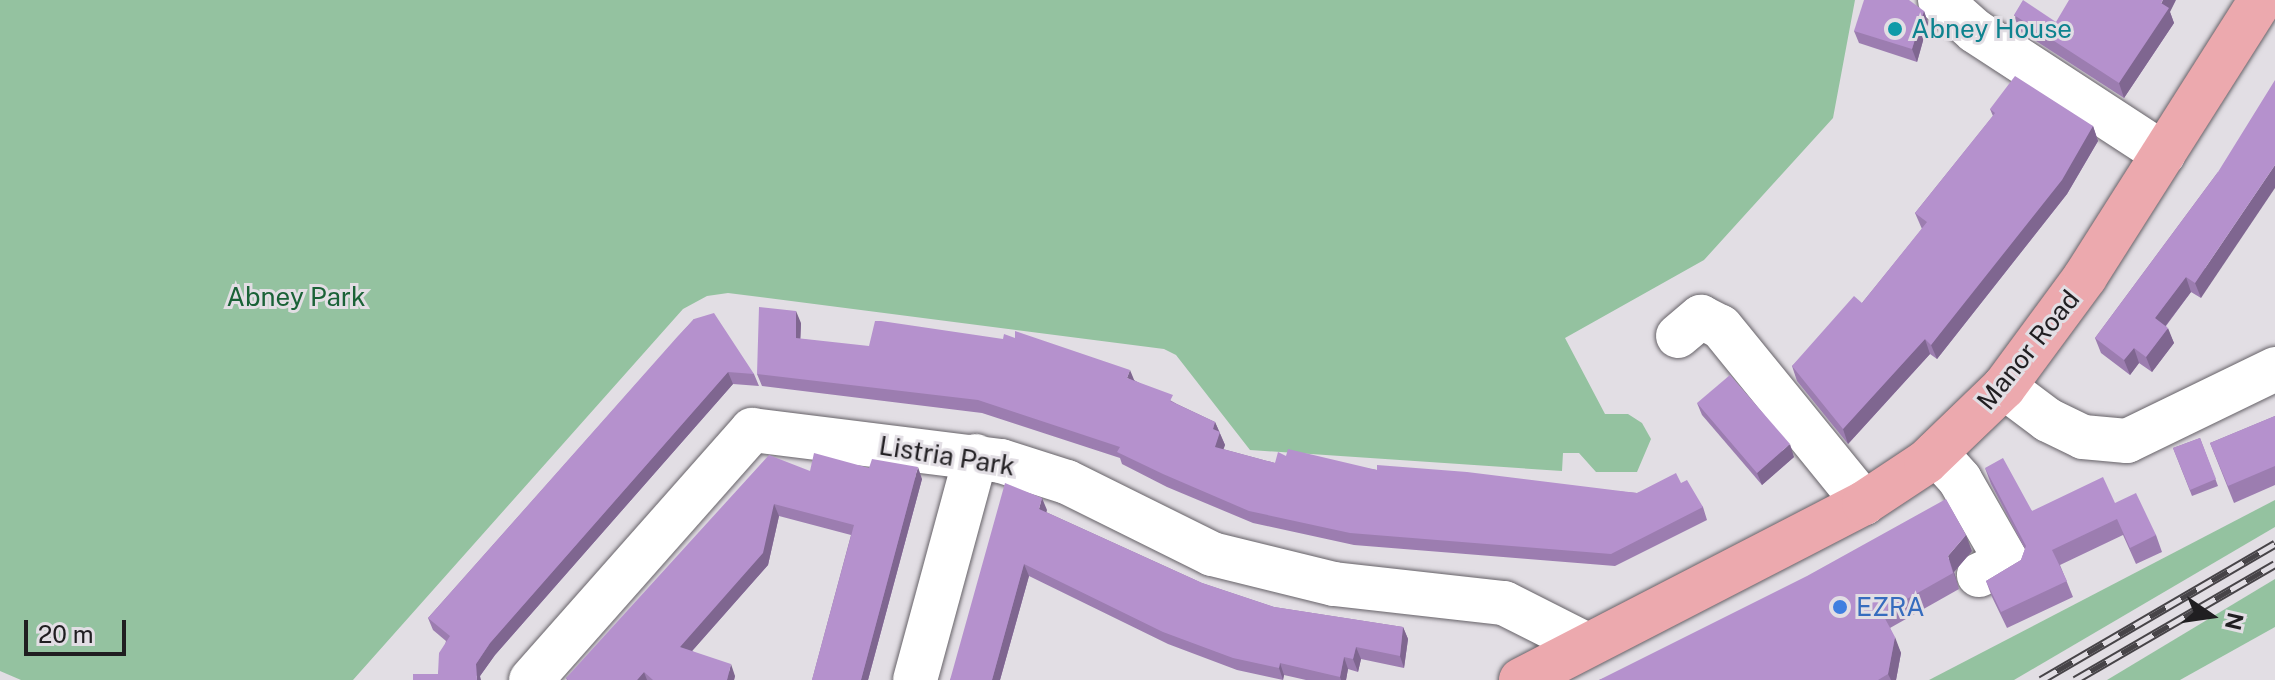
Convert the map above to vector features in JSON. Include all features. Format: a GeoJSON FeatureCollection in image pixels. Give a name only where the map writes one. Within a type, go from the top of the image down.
{"type":"FeatureCollection","features":[{"type":"Feature","properties":{"kind":"main road","name":"Manor Road"},"geometry":{"type":"LineString","coordinates":[[1521,680],[1864,503],[1936,453],[2004,387],[2085,277],[2261,0]]}},
{"type":"Feature","properties":{"kind":"street"},"geometry":{"type":"LineString","coordinates":[[1940,0],[1975,31],[2164,154]]}},
{"type":"Feature","properties":{"kind":"street"},"geometry":{"type":"LineString","coordinates":[[1678,336],[1701,317],[1721,327],[1864,503]]}},
{"type":"Feature","properties":{"kind":"street"},"geometry":{"type":"LineString","coordinates":[[2004,387],[2048,420],[2083,437],[2127,441],[2275,369]]}},
{"type":"Feature","properties":{"kind":"street","name":"Listria Park"},"geometry":{"type":"LineString","coordinates":[[531,680],[752,430],[976,456],[1067,482],[1180,541],[1268,572],[1504,603],[1587,645]]}},
{"type":"Feature","properties":{"kind":"street"},"geometry":{"type":"LineString","coordinates":[[1936,453],[1960,480],[2007,562],[1979,575]]}},
{"type":"Feature","properties":{"kind":"street"},"geometry":{"type":"LineString","coordinates":[[915,680],[976,456]]}},
{"type":"Feature","properties":{"kind":"green space","name":"Abney Park"},"geometry":{"type":"Polygon","coordinates":[[[0,0],[1855,0],[1833,118],[1704,260],[1565,338],[1605,414],[1628,414],[1642,423],[1651,439],[1637,472],[1596,472],[1579,453],[1563,453],[1562,471],[1250,450],[1176,355],[1164,349],[728,293],[707,296],[683,309],[353,680],[21,680],[0,671],[0,0]]]}},
{"type":"Feature","properties":{"kind":"green space"},"geometry":{"type":"Polygon","coordinates":[[[2275,500],[2275,527],[2014,680],[1929,680],[2275,500]]]}},
{"type":"Feature","properties":{"kind":"green space"},"geometry":{"type":"Polygon","coordinates":[[[2275,579],[2275,627],[2180,680],[2107,680],[2275,579]]]}},
{"type":"Feature","properties":{"kind":"building","name":"Abney House"},"geometry":{"type":"Polygon","coordinates":[[[1864,0],[1909,0],[1924,11],[1912,49],[1854,31],[1864,0]]]}},
{"type":"Feature","properties":{"kind":"building"},"geometry":{"type":"Polygon","coordinates":[[[2023,0],[2056,22],[2069,0],[2163,0],[2161,3],[2169,8],[2119,83],[2014,15],[2023,0]]]}},
{"type":"Feature","properties":{"kind":"building"},"geometry":{"type":"Polygon","coordinates":[[[2015,76],[2093,126],[2062,180],[1931,345],[1925,339],[1843,429],[1792,366],[1854,296],[1862,303],[1927,222],[1915,213],[1995,113],[1990,109],[2015,76]]]}},
{"type":"Feature","properties":{"kind":"building"},"geometry":{"type":"Polygon","coordinates":[[[2275,80],[2275,165],[2195,283],[2186,277],[2155,318],[2168,328],[2146,357],[2134,348],[2124,360],[2095,338],[2218,172],[2275,80]]]}},
{"type":"Feature","properties":{"kind":"building"},"geometry":{"type":"Polygon","coordinates":[[[759,307],[796,311],[796,338],[869,346],[875,321],[1003,339],[1004,334],[1015,338],[1015,331],[1130,370],[1127,378],[1173,395],[1170,401],[1215,422],[1213,429],[1220,432],[1215,447],[1275,463],[1278,452],[1286,456],[1288,449],[1377,470],[1377,465],[1467,472],[1637,493],[1676,473],[1681,483],[1687,480],[1703,507],[1611,554],[1350,533],[1249,511],[1117,452],[1120,447],[978,400],[757,374],[759,307]]]}},
{"type":"Feature","properties":{"kind":"building"},"geometry":{"type":"Polygon","coordinates":[[[714,313],[754,374],[728,372],[490,643],[476,664],[477,680],[413,680],[413,674],[438,674],[439,653],[450,636],[428,618],[678,336],[694,319],[714,313]]]}},
{"type":"Feature","properties":{"kind":"building"},"geometry":{"type":"Polygon","coordinates":[[[1730,375],[1790,444],[1757,473],[1697,403],[1730,375]]]}},
{"type":"Feature","properties":{"kind":"building"},"geometry":{"type":"Polygon","coordinates":[[[2275,416],[2275,466],[2228,486],[2210,443],[2275,416]]]}},
{"type":"Feature","properties":{"kind":"building"},"geometry":{"type":"Polygon","coordinates":[[[2200,438],[2216,479],[2190,490],[2173,448],[2200,438]]]}},
{"type":"Feature","properties":{"kind":"building"},"geometry":{"type":"Polygon","coordinates":[[[814,453],[869,468],[872,459],[918,467],[861,680],[812,680],[854,525],[774,504],[763,553],[680,647],[731,664],[727,680],[653,680],[644,672],[637,680],[566,678],[769,455],[810,471],[814,453]]]}},
{"type":"Feature","properties":{"kind":"building"},"geometry":{"type":"Polygon","coordinates":[[[2003,458],[2032,511],[2103,477],[2115,503],[2136,493],[2156,535],[2130,548],[2117,519],[2052,550],[2067,581],[2001,612],[1986,581],[2021,560],[2026,546],[1985,468],[2003,458]]]}},
{"type":"Feature","properties":{"kind":"building"},"geometry":{"type":"Polygon","coordinates":[[[1005,483],[1042,498],[1039,509],[1202,583],[1274,607],[1403,627],[1400,656],[1356,647],[1353,659],[1344,657],[1340,677],[1280,663],[1279,668],[1233,658],[1163,632],[1024,564],[992,680],[950,680],[1005,483]]]}},
{"type":"Feature","properties":{"kind":"building"},"geometry":{"type":"Polygon","coordinates":[[[1946,499],[1966,535],[1948,556],[1953,573],[1882,613],[1895,637],[1888,674],[1878,680],[1599,680],[1807,576],[1946,499]]]}},
{"type":"Feature","properties":{"kind":"railway"},"geometry":{"type":"LineString","coordinates":[[2041,680],[2275,544]]}},
{"type":"Feature","properties":{"kind":"railway"},"geometry":{"type":"LineString","coordinates":[[2075,680],[2275,564]]}},
{"type":"Feature","properties":{"kind":"place","name":"Abney House"},"geometry":{"type":"Point","coordinates":[1895,29]}},
{"type":"Feature","properties":{"kind":"place","name":"EZRA"},"geometry":{"type":"Point","coordinates":[1840,607]}}]}
